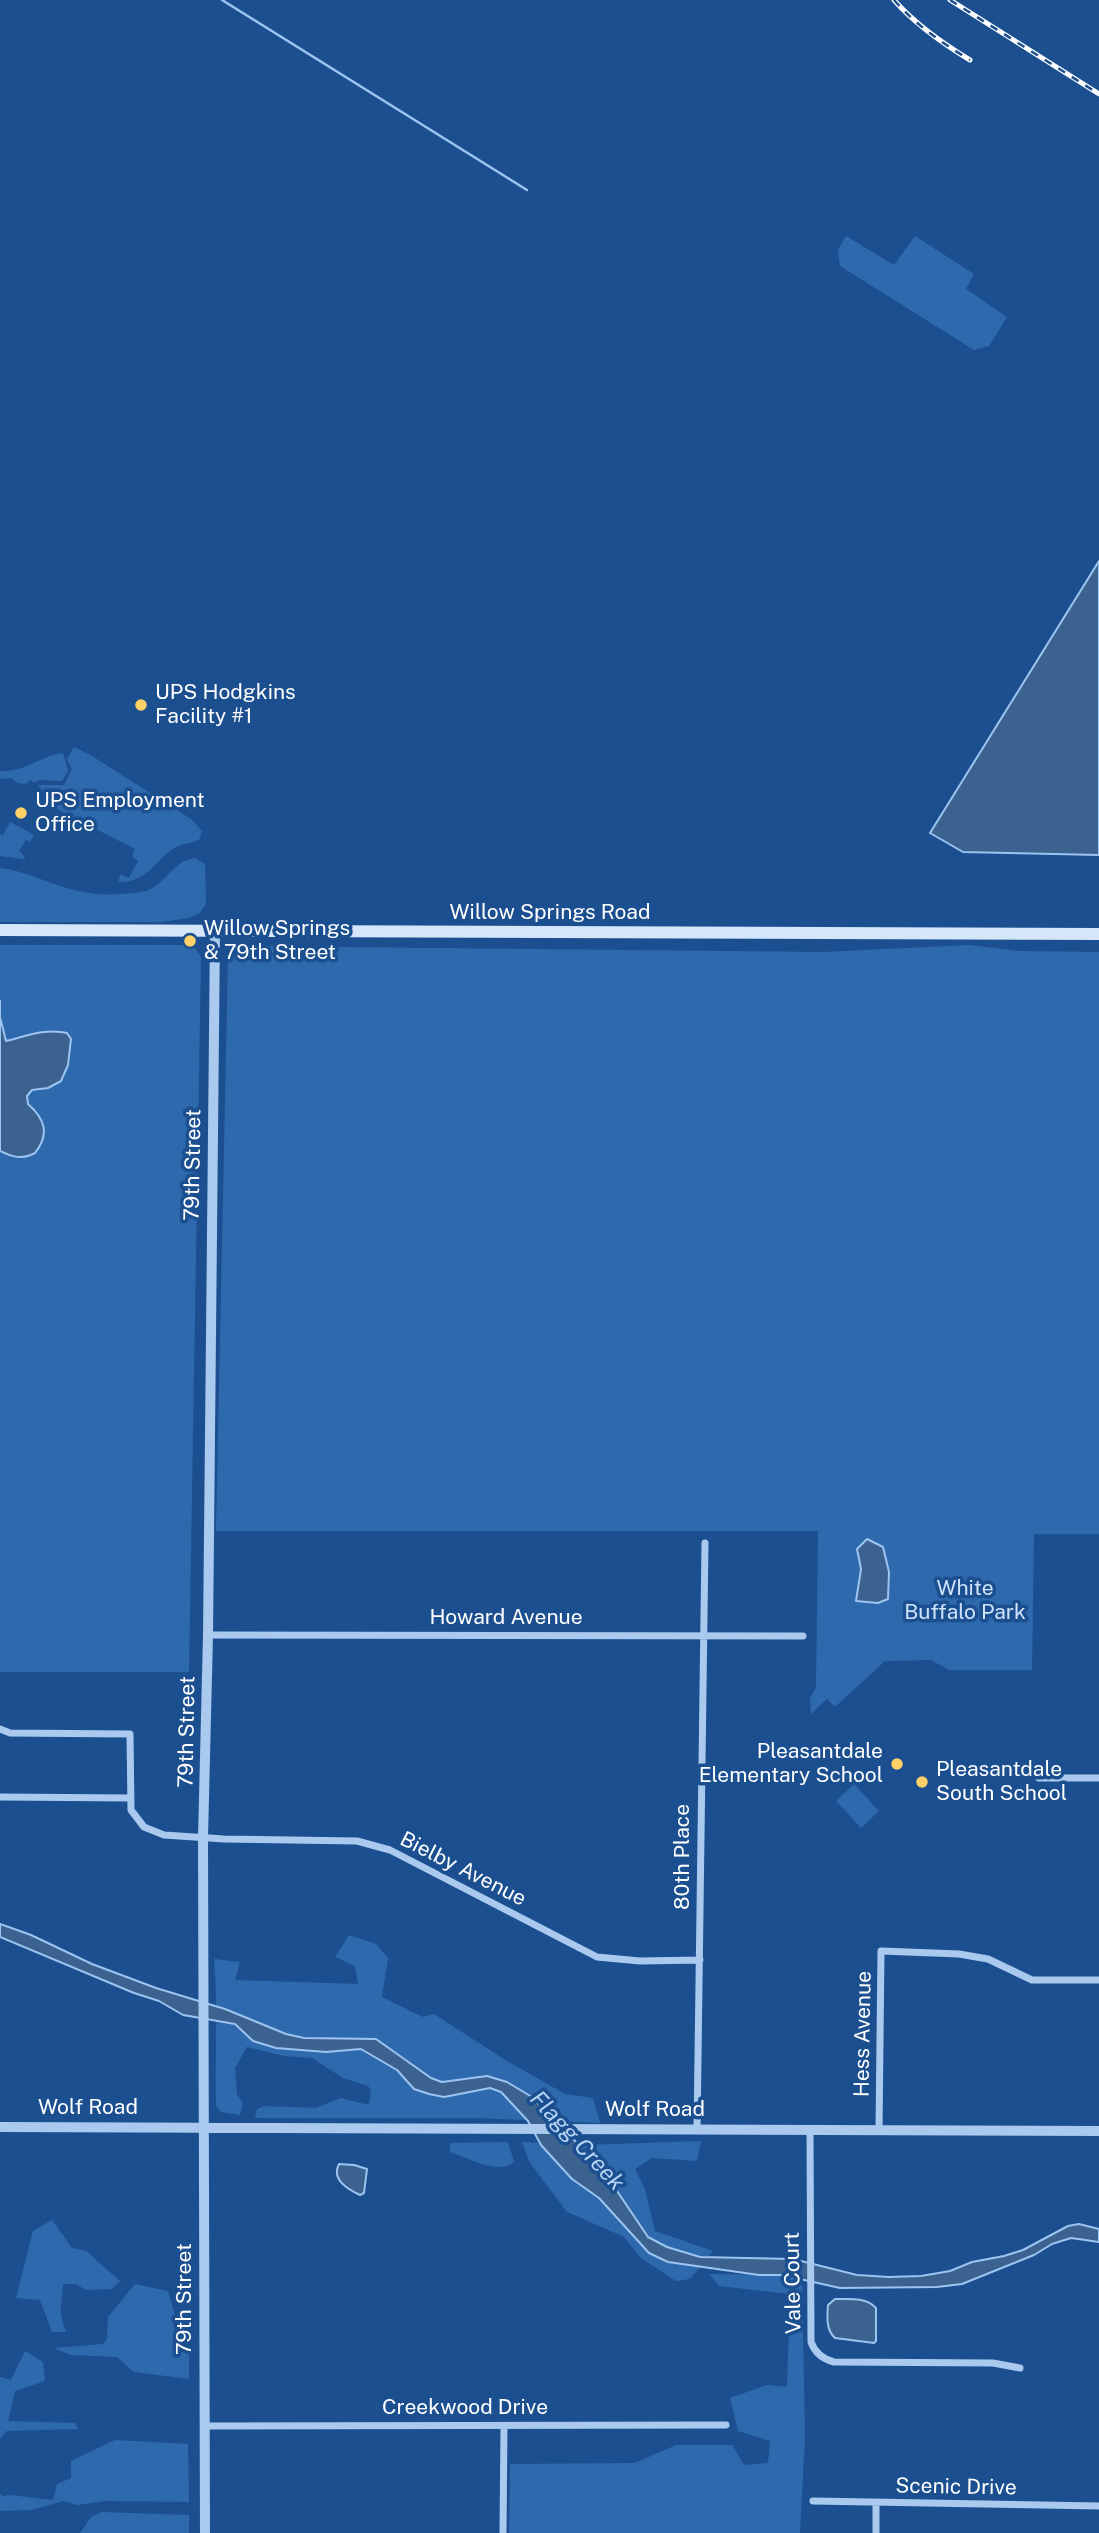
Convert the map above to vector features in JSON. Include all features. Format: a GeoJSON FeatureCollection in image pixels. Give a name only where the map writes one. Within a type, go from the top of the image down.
{"type":"FeatureCollection","features":[{"type":"Feature","properties":{"kind":"main road","name":"Willow Springs Road"},"geometry":{"type":"LineString","coordinates":[[0,930],[1099,934]]}},
{"type":"Feature","properties":{"kind":"street","name":"79th Street"},"geometry":{"type":"LineString","coordinates":[[205,2533],[202,1982],[215,932]]}},
{"type":"Feature","properties":{"kind":"street","name":"80th Place"},"geometry":{"type":"LineString","coordinates":[[697,2130],[705,1543]]}},
{"type":"Feature","properties":{"kind":"street","name":"Howard Avenue"},"geometry":{"type":"LineString","coordinates":[[208,1635],[803,1636]]}},
{"type":"Feature","properties":{"kind":"street"},"geometry":{"type":"LineString","coordinates":[[0,1729],[10,1733],[130,1734],[130,1798],[0,1797]]}},
{"type":"Feature","properties":{"kind":"street"},"geometry":{"type":"LineString","coordinates":[[1039,1778],[1099,1778]]}},
{"type":"Feature","properties":{"kind":"street","name":"Bielby Avenue"},"geometry":{"type":"LineString","coordinates":[[130,1798],[131,1810],[144,1827],[164,1835],[357,1841],[390,1850],[597,1957],[640,1961],[700,1960]]}},
{"type":"Feature","properties":{"kind":"street","name":"Hess Avenue"},"geometry":{"type":"LineString","coordinates":[[879,2130],[881,1951],[988,1959],[1032,1980],[1099,1980]]}},
{"type":"Feature","properties":{"kind":"street","name":"Wolf Road"},"geometry":{"type":"LineString","coordinates":[[0,2127],[1099,2132]]}},
{"type":"Feature","properties":{"kind":"street","name":"Vale Court"},"geometry":{"type":"LineString","coordinates":[[810,2130],[810,2295],[811,2342],[814,2351],[825,2360],[834,2362],[993,2363],[1020,2368]]}},
{"type":"Feature","properties":{"kind":"street","name":"Creekwood Drive"},"geometry":{"type":"LineString","coordinates":[[205,2426],[726,2425]]}},
{"type":"Feature","properties":{"kind":"street"},"geometry":{"type":"LineString","coordinates":[[503,2533],[504,2426]]}},
{"type":"Feature","properties":{"kind":"street","name":"Scenic Drive"},"geometry":{"type":"LineString","coordinates":[[813,2501],[1099,2506]]}},
{"type":"Feature","properties":{"kind":"street"},"geometry":{"type":"LineString","coordinates":[[876,2504],[876,2533]]}},
{"type":"Feature","properties":{"kind":"green space"},"geometry":{"type":"Polygon","coordinates":[[[846,236],[894,265],[915,236],[974,274],[966,289],[1007,317],[989,346],[974,350],[840,266],[838,250],[846,236]]]}},
{"type":"Feature","properties":{"kind":"green space"},"geometry":{"type":"Polygon","coordinates":[[[74,747],[191,819],[202,831],[199,840],[170,851],[138,878],[118,882],[121,874],[129,878],[138,861],[132,856],[135,849],[53,807],[53,802],[45,797],[38,785],[64,785],[72,769],[67,759],[74,747]]]}},
{"type":"Feature","properties":{"kind":"green space"},"geometry":{"type":"Polygon","coordinates":[[[63,753],[68,771],[62,781],[38,780],[35,783],[30,780],[26,784],[17,783],[12,778],[0,779],[0,771],[25,767],[63,753]]]}},
{"type":"Feature","properties":{"kind":"green space"},"geometry":{"type":"Polygon","coordinates":[[[10,822],[34,835],[30,842],[26,840],[19,851],[24,859],[0,856],[0,834],[3,835],[10,822]]]}},
{"type":"Feature","properties":{"kind":"green space"},"geometry":{"type":"Polygon","coordinates":[[[195,858],[205,864],[206,904],[200,913],[189,918],[162,922],[0,922],[0,868],[78,891],[118,894],[149,890],[180,864],[195,858]]]}},
{"type":"Feature","properties":{"kind":"green space"},"geometry":{"type":"Polygon","coordinates":[[[0,945],[193,945],[201,957],[189,1672],[0,1672],[0,945]]]}},
{"type":"Feature","properties":{"kind":"green space","name":"White Buffalo Park"},"geometry":{"type":"Polygon","coordinates":[[[969,945],[1020,951],[1099,952],[1099,1534],[1034,1534],[1032,1670],[949,1670],[931,1660],[885,1661],[835,1707],[827,1699],[811,1714],[810,1698],[816,1688],[818,1531],[216,1531],[228,957],[241,946],[823,952],[969,945]]]}},
{"type":"Feature","properties":{"kind":"green space"},"geometry":{"type":"Polygon","coordinates":[[[854,1784],[879,1811],[861,1828],[836,1801],[854,1784]]]}},
{"type":"Feature","properties":{"kind":"green space"},"geometry":{"type":"Polygon","coordinates":[[[349,1935],[376,1944],[388,1958],[382,1997],[423,2017],[434,2014],[565,2094],[593,2098],[600,2123],[475,2118],[255,2118],[257,2109],[264,2106],[316,2108],[341,2098],[369,2105],[371,2090],[368,2086],[343,2078],[312,2058],[284,2056],[247,2047],[235,2068],[237,2094],[243,2104],[240,2115],[221,2112],[216,2106],[214,1959],[240,1962],[235,1980],[358,1984],[355,1966],[335,1957],[349,1935]]]}},
{"type":"Feature","properties":{"kind":"green space"},"geometry":{"type":"Polygon","coordinates":[[[701,2141],[697,2161],[652,2158],[635,2169],[645,2189],[655,2231],[713,2251],[690,2279],[676,2281],[641,2258],[624,2237],[567,2212],[530,2163],[522,2142],[585,2145],[701,2141]]]}},
{"type":"Feature","properties":{"kind":"green space"},"geometry":{"type":"Polygon","coordinates":[[[508,2142],[514,2162],[507,2166],[482,2164],[450,2152],[450,2143],[508,2142]]]}},
{"type":"Feature","properties":{"kind":"green space"},"geometry":{"type":"Polygon","coordinates":[[[52,2220],[72,2248],[86,2251],[120,2281],[112,2289],[87,2290],[75,2284],[63,2284],[61,2312],[66,2332],[52,2332],[40,2300],[16,2298],[33,2231],[52,2220]]]}},
{"type":"Feature","properties":{"kind":"green space"},"geometry":{"type":"Polygon","coordinates":[[[709,2274],[782,2275],[802,2278],[805,2437],[800,2533],[509,2533],[510,2464],[635,2463],[676,2445],[732,2445],[744,2465],[768,2463],[770,2441],[738,2431],[730,2398],[767,2385],[787,2387],[790,2294],[719,2286],[709,2274]]]}},
{"type":"Feature","properties":{"kind":"green space"},"geometry":{"type":"Polygon","coordinates":[[[135,2284],[168,2291],[175,2316],[189,2328],[189,2379],[134,2372],[117,2357],[71,2355],[54,2348],[103,2344],[107,2339],[108,2317],[135,2284]]]}},
{"type":"Feature","properties":{"kind":"green space"},"geometry":{"type":"Polygon","coordinates":[[[25,2351],[43,2362],[45,2381],[15,2391],[8,2421],[75,2423],[78,2429],[7,2431],[0,2438],[0,2377],[11,2380],[25,2351]]]}},
{"type":"Feature","properties":{"kind":"green space"},"geometry":{"type":"Polygon","coordinates":[[[115,2440],[188,2444],[189,2502],[106,2501],[77,2505],[63,2501],[31,2510],[0,2511],[0,2494],[53,2500],[57,2484],[71,2478],[71,2461],[115,2440]]]}},
{"type":"Feature","properties":{"kind":"green space"},"geometry":{"type":"Polygon","coordinates":[[[102,2512],[189,2515],[189,2533],[80,2533],[91,2517],[102,2512]]]}},
{"type":"Feature","properties":{"kind":"shaded area"},"geometry":{"type":"Polygon","coordinates":[[[1099,561],[1099,855],[963,852],[930,833],[1099,561]]]}},
{"type":"Feature","properties":{"kind":"shaded area"},"geometry":{"type":"Polygon","coordinates":[[[0,1017],[6,1041],[52,1031],[67,1033],[71,1039],[68,1065],[61,1081],[48,1088],[32,1090],[27,1096],[28,1104],[42,1121],[44,1133],[35,1153],[21,1157],[0,1151],[0,1017]]]}},
{"type":"Feature","properties":{"kind":"shaded area"},"geometry":{"type":"Polygon","coordinates":[[[867,1539],[883,1547],[889,1572],[888,1599],[878,1603],[856,1601],[861,1569],[857,1549],[867,1539]]]}},
{"type":"Feature","properties":{"kind":"shaded area"},"geometry":{"type":"Polygon","coordinates":[[[0,1924],[31,1935],[92,1964],[156,1988],[225,2009],[286,2034],[304,2038],[376,2039],[431,2078],[442,2082],[487,2076],[507,2082],[532,2097],[576,2142],[590,2161],[609,2179],[648,2237],[667,2247],[700,2257],[793,2259],[857,2275],[921,2276],[950,2271],[972,2262],[1023,2250],[1068,2226],[1079,2224],[1099,2229],[1099,2242],[1071,2238],[962,2284],[937,2287],[840,2288],[782,2275],[759,2275],[668,2262],[649,2253],[599,2198],[572,2179],[541,2145],[528,2121],[501,2092],[490,2088],[444,2097],[429,2094],[414,2089],[397,2070],[361,2049],[326,2052],[276,2048],[253,2041],[235,2024],[183,2015],[159,2001],[0,1937],[0,1924]]]}},
{"type":"Feature","properties":{"kind":"shaded area"},"geometry":{"type":"Polygon","coordinates":[[[339,2164],[367,2169],[364,2193],[360,2195],[342,2183],[337,2174],[339,2164]]]}},
{"type":"Feature","properties":{"kind":"shaded area"},"geometry":{"type":"Polygon","coordinates":[[[835,2299],[862,2300],[876,2308],[874,2343],[835,2338],[832,2335],[828,2323],[828,2305],[835,2299]]]}},
{"type":"Feature","properties":{"kind":"waterway"},"geometry":{"type":"LineString","coordinates":[[222,0],[527,190]]}},
{"type":"Feature","properties":{"kind":"railway"},"geometry":{"type":"LineString","coordinates":[[894,0],[911,18],[970,60]]}},
{"type":"Feature","properties":{"kind":"railway"},"geometry":{"type":"LineString","coordinates":[[950,0],[1099,94]]}},
{"type":"Feature","properties":{"kind":"place","name":"UPS Hodgkins Facility #1"},"geometry":{"type":"Point","coordinates":[141,705]}},
{"type":"Feature","properties":{"kind":"place","name":"UPS Employment Office"},"geometry":{"type":"Point","coordinates":[21,813]}},
{"type":"Feature","properties":{"kind":"place","name":"Willow Springs & 79th Street"},"geometry":{"type":"Point","coordinates":[190,941]}},
{"type":"Feature","properties":{"kind":"place","name":"Pleasantdale Elementary School"},"geometry":{"type":"Point","coordinates":[897,1764]}},
{"type":"Feature","properties":{"kind":"place","name":"Pleasantdale South School"},"geometry":{"type":"Point","coordinates":[922,1782]}},
{"type":"Feature","properties":{"kind":"water label","name":"Flagg Creek"},"geometry":{"type":"Point","coordinates":[577,2141]}}]}
